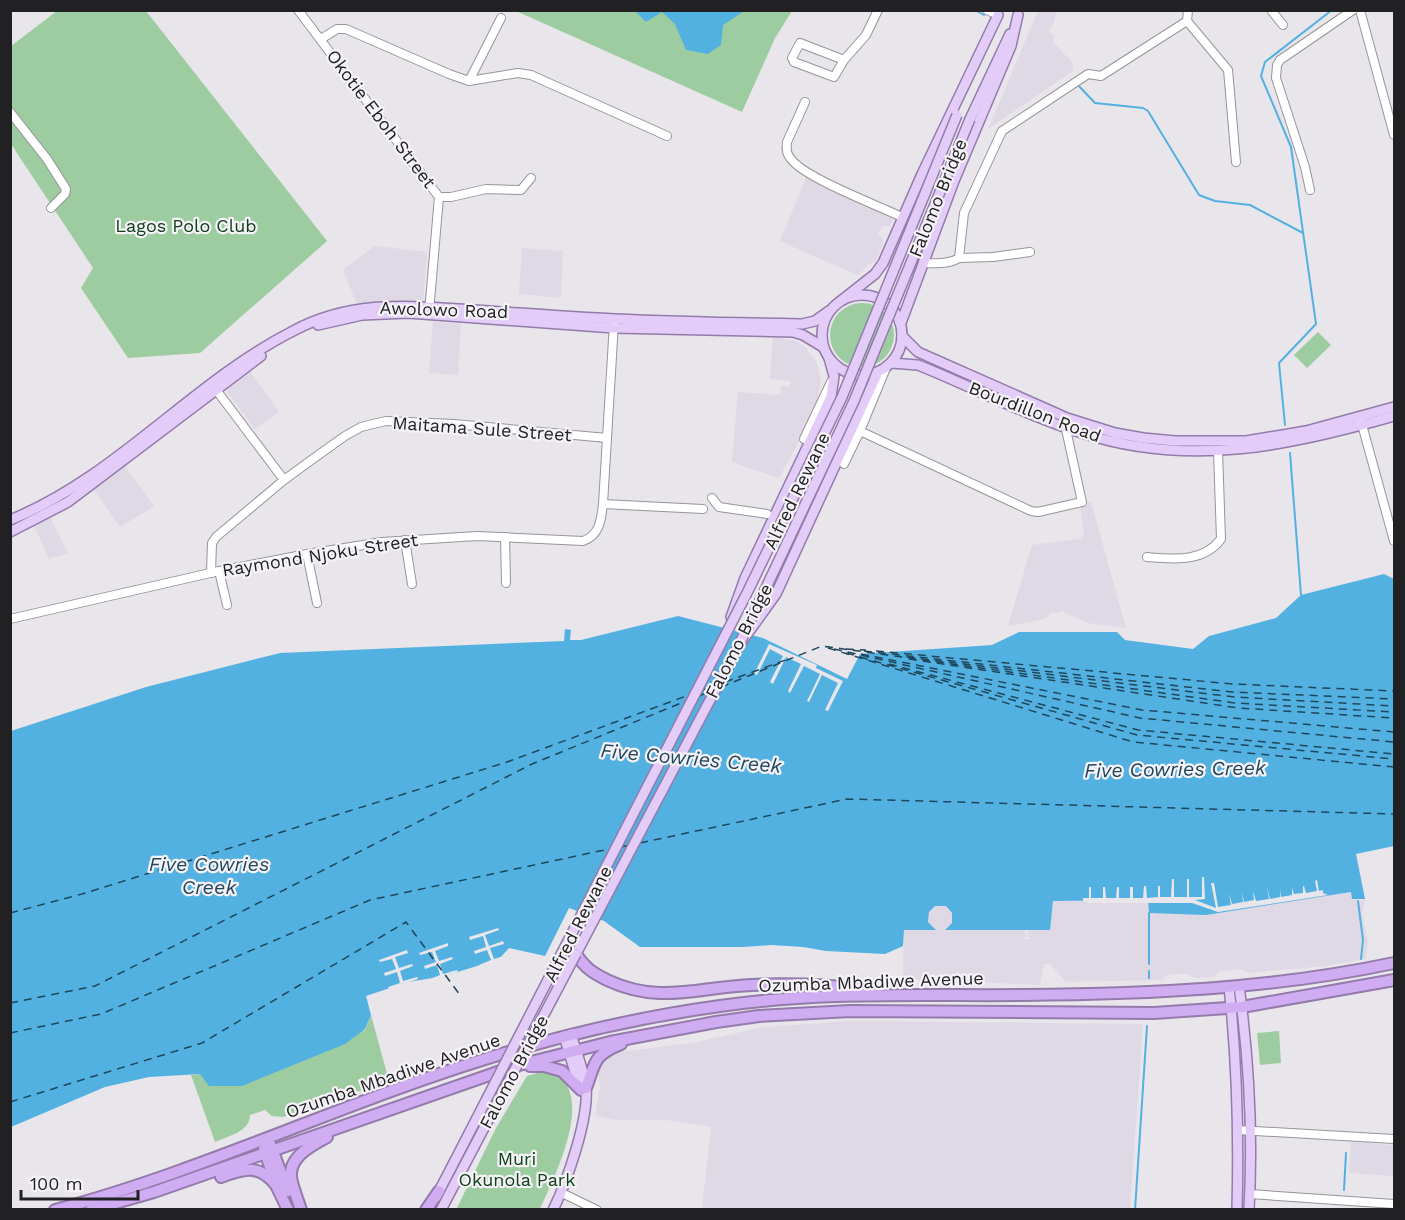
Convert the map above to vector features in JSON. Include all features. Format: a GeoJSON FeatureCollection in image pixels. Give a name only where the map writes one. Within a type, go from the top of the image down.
{"type":"FeatureCollection","features":[{"type":"Feature","properties":{"kind":"highway"},"geometry":{"type":"LineString","coordinates":[[576,954],[586,968],[592,972],[616,984],[641,992],[671,994],[717,988],[792,984],[911,994]]}},
{"type":"Feature","properties":{"kind":"highway","name":"Ozumba Mbadiwe Avenue"},"geometry":{"type":"LineString","coordinates":[[55,1209],[138,1184],[484,1059],[567,1035],[626,1022],[722,1006],[816,997],[911,994],[1134,993],[1234,987],[1324,976],[1395,963]]}},
{"type":"Feature","properties":{"kind":"highway","name":"Ozumba Mbadiwe Avenue"},"geometry":{"type":"LineString","coordinates":[[91,1209],[154,1192],[515,1066],[572,1050],[716,1022],[801,1013],[850,1011],[1119,1014],[1237,1008],[1395,980]]}},
{"type":"Feature","properties":{"kind":"highway"},"geometry":{"type":"LineString","coordinates":[[515,1066],[553,1068],[567,1076],[584,1092],[591,1069],[599,1057],[614,1047],[646,1035]]}},
{"type":"Feature","properties":{"kind":"highway"},"geometry":{"type":"LineString","coordinates":[[299,1209],[291,1180],[291,1168],[305,1150],[344,1126]]}},
{"type":"Feature","properties":{"kind":"highway"},"geometry":{"type":"LineString","coordinates":[[265,1139],[276,1185],[288,1209]]}},
{"type":"Feature","properties":{"kind":"highway"},"geometry":{"type":"LineString","coordinates":[[269,1152],[290,1197],[299,1209]]}},
{"type":"Feature","properties":{"kind":"highway"},"geometry":{"type":"LineString","coordinates":[[154,1192],[199,1183],[247,1169],[262,1171],[276,1185]]}},
{"type":"Feature","properties":{"kind":"highway"},"geometry":{"type":"LineString","coordinates":[[428,1209],[439,1191]]}},
{"type":"Feature","properties":{"kind":"main road","name":"Alfred Rewane"},"geometry":{"type":"LineString","coordinates":[[439,1191],[724,639],[854,371],[1000,13]]}},
{"type":"Feature","properties":{"kind":"main road"},"geometry":{"type":"LineString","coordinates":[[885,368],[857,375],[837,367],[823,347],[821,335],[823,322],[829,311],[876,274],[884,263],[902,217],[1000,13]]}},
{"type":"Feature","properties":{"kind":"main road"},"geometry":{"type":"LineString","coordinates":[[900,323],[954,181],[1011,46],[1019,13]]}},
{"type":"Feature","properties":{"kind":"main road","name":"Falomo Bridge"},"geometry":{"type":"LineString","coordinates":[[453,1187],[738,646],[854,401],[970,119],[1019,13]]}},
{"type":"Feature","properties":{"kind":"main road"},"geometry":{"type":"LineString","coordinates":[[738,646],[776,594],[861,410],[885,368],[901,346],[900,323],[895,312],[887,304],[866,295],[842,300]]}},
{"type":"Feature","properties":{"kind":"main road","name":"Awolowo Road"},"geometry":{"type":"LineString","coordinates":[[10,532],[68,502],[264,346],[310,322],[349,310],[369,307],[614,324],[793,332],[823,347]]}},
{"type":"Feature","properties":{"kind":"main road","name":"Awolowo Road"},"geometry":{"type":"LineString","coordinates":[[614,324],[802,324],[815,321],[829,311]]}},
{"type":"Feature","properties":{"kind":"main road","name":"Bourdillon Road"},"geometry":{"type":"LineString","coordinates":[[902,336],[918,352],[1066,422],[1143,438],[1211,442],[1246,441],[1395,416]]}},
{"type":"Feature","properties":{"kind":"main road"},"geometry":{"type":"LineString","coordinates":[[724,639],[745,578],[831,397],[834,376],[829,358]]}},
{"type":"Feature","properties":{"kind":"main road","name":"Bourdillon Road"},"geometry":{"type":"LineString","coordinates":[[885,368],[918,365],[1116,442],[1184,451],[1218,451],[1280,445],[1361,421],[1395,407]]}},
{"type":"Feature","properties":{"kind":"main road","name":"Awolowo Road"},"geometry":{"type":"LineString","coordinates":[[10,520],[66,493],[214,387]]}},
{"type":"Feature","properties":{"kind":"main road"},"geometry":{"type":"LineString","coordinates":[[1234,987],[1250,1130],[1249,1209]]}},
{"type":"Feature","properties":{"kind":"main road"},"geometry":{"type":"LineString","coordinates":[[1237,1008],[1237,1209]]}},
{"type":"Feature","properties":{"kind":"main road"},"geometry":{"type":"LineString","coordinates":[[553,1209],[562,1193],[583,1123],[584,1092],[567,1035]]}},
{"type":"Feature","properties":{"kind":"main road"},"geometry":{"type":"LineString","coordinates":[[441,1209],[453,1187]]}},
{"type":"Feature","properties":{"kind":"main road"},"geometry":{"type":"LineString","coordinates":[[446,1209],[453,1187]]}},
{"type":"Feature","properties":{"kind":"street","name":"Okotie Eboh Street"},"geometry":{"type":"LineString","coordinates":[[298,10],[439,197],[430,311]]}},
{"type":"Feature","properties":{"kind":"street"},"geometry":{"type":"LineString","coordinates":[[844,60],[800,43],[792,58],[794,62],[832,77],[836,75],[844,60],[866,35],[878,10]]}},
{"type":"Feature","properties":{"kind":"street"},"geometry":{"type":"LineString","coordinates":[[987,10],[1000,13]]}},
{"type":"Feature","properties":{"kind":"street"},"geometry":{"type":"LineString","coordinates":[[959,258],[964,213],[1002,131],[1088,74],[1101,76],[1186,21],[1188,10]]}},
{"type":"Feature","properties":{"kind":"street"},"geometry":{"type":"LineString","coordinates":[[1271,10],[1283,25]]}},
{"type":"Feature","properties":{"kind":"street"},"geometry":{"type":"LineString","coordinates":[[1310,190],[1305,166],[1276,78],[1277,64],[1353,10]]}},
{"type":"Feature","properties":{"kind":"street"},"geometry":{"type":"LineString","coordinates":[[1360,10],[1395,135]]}},
{"type":"Feature","properties":{"kind":"street"},"geometry":{"type":"LineString","coordinates":[[469,81],[501,18]]}},
{"type":"Feature","properties":{"kind":"street"},"geometry":{"type":"LineString","coordinates":[[1186,21],[1227,70],[1236,162]]}},
{"type":"Feature","properties":{"kind":"street","name":"Okotie Eboh Street"},"geometry":{"type":"LineString","coordinates":[[321,39],[337,29],[346,29],[469,81],[525,73],[667,136]]}},
{"type":"Feature","properties":{"kind":"street"},"geometry":{"type":"LineString","coordinates":[[806,102],[787,142],[786,149],[790,159],[804,171],[902,217]]}},
{"type":"Feature","properties":{"kind":"street"},"geometry":{"type":"LineString","coordinates":[[10,112],[47,159],[64,186],[65,194],[51,208]]}},
{"type":"Feature","properties":{"kind":"street"},"geometry":{"type":"LineString","coordinates":[[439,197],[486,189],[521,189],[531,178]]}},
{"type":"Feature","properties":{"kind":"street"},"geometry":{"type":"LineString","coordinates":[[922,263],[953,262],[959,258],[993,257],[1030,252]]}},
{"type":"Feature","properties":{"kind":"street","name":"Raymond Njoku Street"},"geometry":{"type":"LineString","coordinates":[[10,619],[215,572],[307,554],[405,540],[477,536],[583,542],[594,536],[603,504],[614,324]]}},
{"type":"Feature","properties":{"kind":"street"},"geometry":{"type":"LineString","coordinates":[[844,464],[885,368]]}},
{"type":"Feature","properties":{"kind":"street"},"geometry":{"type":"LineString","coordinates":[[804,439],[834,376]]}},
{"type":"Feature","properties":{"kind":"street"},"geometry":{"type":"LineString","coordinates":[[214,387],[284,480]]}},
{"type":"Feature","properties":{"kind":"street","name":"Maitama Sule Street"},"geometry":{"type":"LineString","coordinates":[[227,605],[215,572],[212,543],[284,480],[345,436],[361,428],[386,421],[504,427],[607,438]]}},
{"type":"Feature","properties":{"kind":"street"},"geometry":{"type":"LineString","coordinates":[[1361,421],[1395,541]]}},
{"type":"Feature","properties":{"kind":"street"},"geometry":{"type":"LineString","coordinates":[[860,431],[1038,512],[1082,502],[1066,422]]}},
{"type":"Feature","properties":{"kind":"street"},"geometry":{"type":"LineString","coordinates":[[1147,557],[1182,558],[1201,555],[1212,550],[1221,539],[1218,451]]}},
{"type":"Feature","properties":{"kind":"street"},"geometry":{"type":"LineString","coordinates":[[711,498],[719,507],[767,514]]}},
{"type":"Feature","properties":{"kind":"street"},"geometry":{"type":"LineString","coordinates":[[603,504],[703,509]]}},
{"type":"Feature","properties":{"kind":"street"},"geometry":{"type":"LineString","coordinates":[[505,537],[506,583]]}},
{"type":"Feature","properties":{"kind":"street"},"geometry":{"type":"LineString","coordinates":[[405,540],[412,584]]}},
{"type":"Feature","properties":{"kind":"street"},"geometry":{"type":"LineString","coordinates":[[307,554],[318,603]]}},
{"type":"Feature","properties":{"kind":"street"},"geometry":{"type":"LineString","coordinates":[[1238,1130],[1395,1139]]}},
{"type":"Feature","properties":{"kind":"street"},"geometry":{"type":"LineString","coordinates":[[562,1193],[597,1209]]}},
{"type":"Feature","properties":{"kind":"street"},"geometry":{"type":"LineString","coordinates":[[1250,1194],[1395,1204]]}},
{"type":"Feature","properties":{"kind":"shaded area"},"geometry":{"type":"Polygon","coordinates":[[[1038,11],[1057,11],[1049,31],[1055,36],[1053,42],[1073,63],[1073,71],[988,129],[1038,11]]]}},
{"type":"Feature","properties":{"kind":"shaded area"},"geometry":{"type":"Polygon","coordinates":[[[806,178],[894,218],[890,226],[882,226],[878,234],[884,241],[875,262],[868,264],[861,273],[857,275],[780,241],[806,178]]]}},
{"type":"Feature","properties":{"kind":"shaded area"},"geometry":{"type":"Polygon","coordinates":[[[375,246],[427,252],[423,302],[357,304],[343,270],[375,246]]]}},
{"type":"Feature","properties":{"kind":"shaded area"},"geometry":{"type":"Polygon","coordinates":[[[522,248],[563,251],[561,298],[519,294],[522,248]]]}},
{"type":"Feature","properties":{"kind":"shaded area"},"geometry":{"type":"Polygon","coordinates":[[[433,322],[461,324],[458,375],[429,373],[433,322]]]}},
{"type":"Feature","properties":{"kind":"shaded area"},"geometry":{"type":"Polygon","coordinates":[[[773,336],[798,342],[806,348],[817,364],[821,381],[812,417],[779,478],[732,462],[738,392],[780,395],[781,386],[790,387],[790,381],[770,379],[773,336]]]}},
{"type":"Feature","properties":{"kind":"shaded area"},"geometry":{"type":"Polygon","coordinates":[[[248,369],[279,412],[255,429],[227,392],[228,384],[248,369]]]}},
{"type":"Feature","properties":{"kind":"shaded area"},"geometry":{"type":"Polygon","coordinates":[[[122,463],[154,506],[120,527],[92,487],[122,463]]]}},
{"type":"Feature","properties":{"kind":"shaded area"},"geometry":{"type":"Polygon","coordinates":[[[1091,502],[1126,628],[1088,623],[1061,611],[1051,613],[1044,619],[1008,626],[1032,545],[1080,539],[1084,534],[1080,503],[1091,502]]]}},
{"type":"Feature","properties":{"kind":"shaded area"},"geometry":{"type":"Polygon","coordinates":[[[48,513],[68,553],[49,559],[32,521],[48,513]]]}},
{"type":"Feature","properties":{"kind":"shaded area"},"geometry":{"type":"Polygon","coordinates":[[[1351,892],[1358,901],[1365,899],[1362,914],[1368,942],[1366,959],[1325,966],[1248,973],[1240,969],[1220,971],[1214,977],[1195,978],[1188,974],[1172,974],[1162,980],[1066,982],[1050,964],[1044,964],[1040,985],[903,979],[904,930],[935,929],[928,922],[929,912],[935,906],[946,906],[952,913],[952,923],[946,930],[1025,930],[1026,937],[1023,939],[1030,939],[1028,930],[1050,929],[1053,901],[1149,900],[1150,913],[1351,892]]]}},
{"type":"Feature","properties":{"kind":"shaded area"},"geometry":{"type":"Polygon","coordinates":[[[851,1021],[1143,1024],[1130,1209],[702,1209],[711,1127],[666,1120],[615,1120],[595,1116],[600,1088],[598,1066],[605,1058],[615,1053],[697,1042],[764,1027],[851,1021]]]}},
{"type":"Feature","properties":{"kind":"shaded area"},"geometry":{"type":"Polygon","coordinates":[[[1351,1142],[1394,1145],[1394,1176],[1349,1173],[1351,1142]]]}},
{"type":"Feature","properties":{"kind":"green space","name":"Lagos Polo Club"},"geometry":{"type":"Polygon","coordinates":[[[57,11],[146,11],[327,241],[200,353],[128,358],[81,288],[93,268],[11,144],[11,46],[57,11]]]}},
{"type":"Feature","properties":{"kind":"green space"},"geometry":{"type":"Polygon","coordinates":[[[516,11],[792,11],[775,38],[742,112],[516,11]]]}},
{"type":"Feature","properties":{"kind":"green space"},"geometry":{"type":"Polygon","coordinates":[[[856,303],[868,303],[885,312],[892,323],[894,335],[892,347],[885,358],[868,367],[856,367],[844,362],[835,353],[830,341],[830,329],[835,317],[844,308],[856,303]]]}},
{"type":"Feature","properties":{"kind":"green space"},"geometry":{"type":"Polygon","coordinates":[[[1318,332],[1331,345],[1307,368],[1294,355],[1318,332]]]}},
{"type":"Feature","properties":{"kind":"green space"},"geometry":{"type":"Polygon","coordinates":[[[371,1015],[389,1081],[283,1117],[272,1116],[265,1110],[250,1115],[246,1126],[215,1142],[191,1075],[365,1030],[371,1015]]]}},
{"type":"Feature","properties":{"kind":"green space"},"geometry":{"type":"Polygon","coordinates":[[[1279,1031],[1281,1063],[1260,1065],[1257,1033],[1279,1031]]]}},
{"type":"Feature","properties":{"kind":"green space","name":"Muri Okunola Park"},"geometry":{"type":"Polygon","coordinates":[[[545,1071],[562,1079],[570,1092],[572,1107],[571,1125],[566,1144],[540,1209],[456,1210],[496,1128],[527,1076],[545,1071]]]}},
{"type":"Feature","properties":{"kind":"water"},"geometry":{"type":"Polygon","coordinates":[[[635,11],[744,11],[723,25],[721,45],[708,54],[686,50],[675,24],[662,12],[646,22],[635,11]]]}},
{"type":"Feature","properties":{"kind":"water","name":"Five Cowries Creek"},"geometry":{"type":"Polygon","coordinates":[[[1384,574],[1394,579],[1394,846],[1356,854],[1365,899],[1352,899],[1351,892],[1206,915],[1149,913],[1148,900],[1053,901],[1050,930],[945,930],[952,923],[952,913],[946,906],[935,906],[929,912],[928,922],[936,930],[904,930],[903,946],[885,954],[771,945],[640,947],[604,921],[569,908],[545,956],[509,948],[499,959],[445,976],[408,982],[366,996],[371,1015],[365,1029],[345,1044],[242,1086],[209,1086],[200,1074],[149,1077],[105,1087],[11,1127],[11,731],[146,687],[280,653],[564,641],[565,629],[571,630],[570,640],[581,640],[678,616],[763,638],[847,679],[860,654],[992,645],[1019,632],[1117,632],[1125,640],[1193,649],[1209,636],[1276,618],[1301,595],[1384,574]]]}},
{"type":"Feature","properties":{"kind":"pier"},"geometry":{"type":"Polygon","coordinates":[[[769,644],[817,665],[816,668],[843,681],[828,711],[825,710],[838,683],[822,675],[809,702],[807,701],[820,674],[804,666],[790,693],[788,691],[801,664],[786,657],[773,684],[770,682],[783,656],[770,649],[757,675],[754,674],[769,644]]]}},
{"type":"Feature","properties":{"kind":"pier"},"geometry":{"type":"Polygon","coordinates":[[[1202,877],[1204,877],[1205,899],[1195,900],[1216,908],[1211,883],[1214,883],[1218,907],[1231,905],[1229,893],[1232,904],[1243,902],[1242,892],[1244,902],[1254,900],[1253,891],[1256,901],[1269,899],[1267,887],[1270,899],[1280,897],[1280,890],[1281,897],[1292,895],[1292,888],[1294,894],[1303,893],[1303,886],[1306,893],[1317,891],[1315,881],[1317,880],[1319,891],[1323,890],[1323,893],[1328,895],[1218,912],[1192,903],[1087,903],[1083,901],[1083,898],[1089,898],[1089,887],[1091,887],[1091,898],[1103,898],[1103,887],[1105,887],[1106,898],[1116,898],[1117,887],[1119,887],[1119,898],[1130,898],[1130,887],[1133,887],[1133,898],[1143,898],[1144,886],[1146,886],[1147,898],[1158,897],[1158,886],[1160,886],[1160,897],[1171,897],[1172,879],[1174,879],[1174,897],[1187,897],[1187,879],[1189,879],[1189,897],[1202,897],[1202,877]]]}},
{"type":"Feature","properties":{"kind":"pier"},"geometry":{"type":"Polygon","coordinates":[[[498,928],[499,930],[485,935],[489,946],[503,941],[504,944],[490,948],[494,959],[507,955],[503,959],[479,967],[491,960],[487,950],[475,954],[474,951],[486,947],[483,936],[470,940],[469,937],[498,928]]]}},
{"type":"Feature","properties":{"kind":"pier"},"geometry":{"type":"Polygon","coordinates":[[[448,943],[448,946],[435,951],[439,961],[452,957],[453,959],[440,964],[443,974],[457,970],[458,972],[429,982],[428,980],[440,975],[437,965],[425,969],[424,966],[436,962],[432,952],[420,955],[419,953],[448,943]]]}},
{"type":"Feature","properties":{"kind":"pier"},"geometry":{"type":"Polygon","coordinates":[[[407,950],[408,953],[395,957],[399,968],[412,964],[413,966],[400,971],[403,981],[417,977],[418,979],[389,989],[388,987],[400,983],[397,972],[385,976],[384,973],[396,969],[392,959],[380,962],[379,960],[407,950]]]}},
{"type":"Feature","properties":{"kind":"waterway"},"geometry":{"type":"LineString","coordinates":[[975,10],[984,15]]}},
{"type":"Feature","properties":{"kind":"waterway"},"geometry":{"type":"LineString","coordinates":[[1285,425],[1279,363],[1316,324],[1291,147],[1261,76],[1265,62],[1332,10]]}},
{"type":"Feature","properties":{"kind":"waterway"},"geometry":{"type":"LineString","coordinates":[[1077,84],[1095,103],[1143,108],[1148,111],[1199,195],[1215,201],[1250,205],[1303,233]]}},
{"type":"Feature","properties":{"kind":"waterway"},"geometry":{"type":"LineString","coordinates":[[1290,453],[1301,595]]}},
{"type":"Feature","properties":{"kind":"waterway"},"geometry":{"type":"LineString","coordinates":[[1358,901],[1363,940],[1361,959]]}},
{"type":"Feature","properties":{"kind":"waterway"},"geometry":{"type":"LineString","coordinates":[[1149,913],[1149,964]]}},
{"type":"Feature","properties":{"kind":"waterway"},"geometry":{"type":"LineString","coordinates":[[1149,971],[1149,978]]}},
{"type":"Feature","properties":{"kind":"waterway"},"geometry":{"type":"LineString","coordinates":[[1135,1210],[1147,1026]]}},
{"type":"Feature","properties":{"kind":"waterway"},"geometry":{"type":"LineString","coordinates":[[1344,1190],[1346,1153]]}},
{"type":"Feature","properties":{"kind":"ferry route"},"geometry":{"type":"LineString","coordinates":[[721,687],[822,646],[1235,703],[1394,712]]}},
{"type":"Feature","properties":{"kind":"ferry route"},"geometry":{"type":"LineString","coordinates":[[828,648],[1133,742],[1394,767]]}},
{"type":"Feature","properties":{"kind":"ferry route"},"geometry":{"type":"LineString","coordinates":[[834,649],[1140,718],[1394,742]]}},
{"type":"Feature","properties":{"kind":"ferry route"},"geometry":{"type":"LineString","coordinates":[[846,649],[866,650]]}},
{"type":"Feature","properties":{"kind":"ferry route"},"geometry":{"type":"LineString","coordinates":[[864,651],[1232,692],[1394,699]]}},
{"type":"Feature","properties":{"kind":"ferry route"},"geometry":{"type":"LineString","coordinates":[[876,651],[1233,684],[1394,691]]}},
{"type":"Feature","properties":{"kind":"ferry route"},"geometry":{"type":"LineString","coordinates":[[846,653],[861,657]]}},
{"type":"Feature","properties":{"kind":"ferry route"},"geometry":{"type":"LineString","coordinates":[[861,654],[1142,710],[1394,732]]}},
{"type":"Feature","properties":{"kind":"ferry route"},"geometry":{"type":"LineString","coordinates":[[860,657],[1137,735],[1394,759]]}},
{"type":"Feature","properties":{"kind":"ferry route"},"geometry":{"type":"LineString","coordinates":[[907,657],[1234,697],[1394,706]]}},
{"type":"Feature","properties":{"kind":"ferry route"},"geometry":{"type":"LineString","coordinates":[[725,682],[791,658]]}},
{"type":"Feature","properties":{"kind":"ferry route"},"geometry":{"type":"LineString","coordinates":[[909,659],[1238,708],[1394,718]]}},
{"type":"Feature","properties":{"kind":"ferry route"},"geometry":{"type":"LineString","coordinates":[[889,664],[1138,730],[1394,754]]}},
{"type":"Feature","properties":{"kind":"ferry route"},"geometry":{"type":"LineString","coordinates":[[702,690],[712,687]]}},
{"type":"Feature","properties":{"kind":"ferry route"},"geometry":{"type":"LineString","coordinates":[[699,696],[709,692]]}},
{"type":"Feature","properties":{"kind":"ferry route"},"geometry":{"type":"LineString","coordinates":[[10,913],[82,894],[507,762],[689,695]]}},
{"type":"Feature","properties":{"kind":"ferry route"},"geometry":{"type":"LineString","coordinates":[[10,1003],[95,986],[532,764],[686,701]]}},
{"type":"Feature","properties":{"kind":"ferry route"},"geometry":{"type":"LineString","coordinates":[[640,843],[847,799],[1394,814]]}},
{"type":"Feature","properties":{"kind":"ferry route"},"geometry":{"type":"LineString","coordinates":[[620,847],[630,845]]}},
{"type":"Feature","properties":{"kind":"ferry route"},"geometry":{"type":"LineString","coordinates":[[10,1033],[101,1014],[370,900],[609,849]]}},
{"type":"Feature","properties":{"kind":"ferry route"},"geometry":{"type":"LineString","coordinates":[[10,1102],[202,1043],[406,922],[460,995]]}}]}
